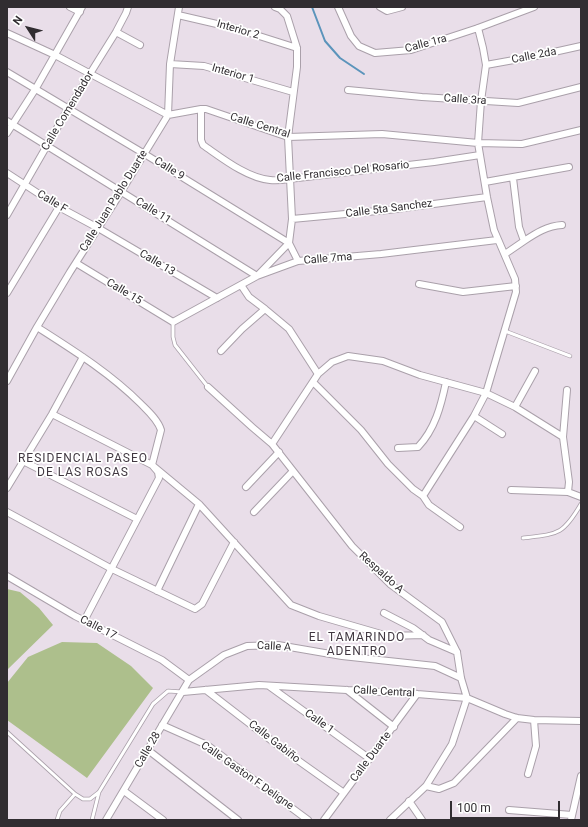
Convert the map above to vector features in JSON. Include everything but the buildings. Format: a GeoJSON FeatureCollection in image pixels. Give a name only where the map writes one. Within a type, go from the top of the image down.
{"type":"FeatureCollection","features":[{"type":"Feature","properties":{"kind":"street"},"geometry":{"type":"LineString","coordinates":[[7,133],[10,123],[36,88],[81,10],[70,7]]}},
{"type":"Feature","properties":{"kind":"street","name":"Calle Comendador"},"geometry":{"type":"LineString","coordinates":[[7,215],[68,109],[116,32],[126,14],[128,7]]}},
{"type":"Feature","properties":{"kind":"street","name":"Calle Juan Pablo Duarte"},"geometry":{"type":"LineString","coordinates":[[7,380],[37,327],[168,114],[170,64],[179,7]]}},
{"type":"Feature","properties":{"kind":"street"},"geometry":{"type":"LineString","coordinates":[[275,7],[280,9],[287,16],[296,48],[297,67],[288,137],[292,219],[289,242],[298,261]]}},
{"type":"Feature","properties":{"kind":"street","name":"Calle 1ra"},"geometry":{"type":"LineString","coordinates":[[338,7],[351,36],[360,46],[375,53],[411,50],[478,28],[534,7]]}},
{"type":"Feature","properties":{"kind":"street"},"geometry":{"type":"LineString","coordinates":[[381,8],[387,11],[402,7]]}},
{"type":"Feature","properties":{"kind":"street","name":"Interior 2"},"geometry":{"type":"LineString","coordinates":[[178,15],[234,28],[296,48]]}},
{"type":"Feature","properties":{"kind":"street"},"geometry":{"type":"LineString","coordinates":[[423,496],[474,416],[486,393],[516,292],[516,286],[505,254],[497,240],[487,197],[478,143],[481,101],[486,65],[484,48],[478,28]]}},
{"type":"Feature","properties":{"kind":"street"},"geometry":{"type":"LineString","coordinates":[[116,32],[140,45]]}},
{"type":"Feature","properties":{"kind":"street"},"geometry":{"type":"LineString","coordinates":[[7,33],[55,55],[168,114]]}},
{"type":"Feature","properties":{"kind":"street","name":"Calle 2da"},"geometry":{"type":"LineString","coordinates":[[486,65],[581,46]]}},
{"type":"Feature","properties":{"kind":"street","name":"Interior 1"},"geometry":{"type":"LineString","coordinates":[[170,64],[204,66],[294,92]]}},
{"type":"Feature","properties":{"kind":"street","name":"Calle 9"},"geometry":{"type":"LineString","coordinates":[[7,72],[144,153],[289,242]]}},
{"type":"Feature","properties":{"kind":"street","name":"Calle 3ra"},"geometry":{"type":"LineString","coordinates":[[348,90],[518,103],[581,87]]}},
{"type":"Feature","properties":{"kind":"street","name":"Calle Francisco Del Rosario"},"geometry":{"type":"LineString","coordinates":[[201,109],[201,140],[203,145],[226,160],[260,178],[271,180],[434,162],[480,154]]}},
{"type":"Feature","properties":{"kind":"street","name":"Calle Central"},"geometry":{"type":"LineString","coordinates":[[168,114],[206,109],[288,137],[382,134],[478,143],[522,144],[581,130]]}},
{"type":"Feature","properties":{"kind":"street","name":"Calle 11"},"geometry":{"type":"LineString","coordinates":[[10,123],[257,276]]}},
{"type":"Feature","properties":{"kind":"street"},"geometry":{"type":"LineString","coordinates":[[485,182],[569,167]]}},
{"type":"Feature","properties":{"kind":"street","name":"Calle F"},"geometry":{"type":"LineString","coordinates":[[7,173],[59,207],[98,228]]}},
{"type":"Feature","properties":{"kind":"street"},"geometry":{"type":"LineString","coordinates":[[513,178],[517,215],[524,241]]}},
{"type":"Feature","properties":{"kind":"street","name":"Calle 5ta Sanchez"},"geometry":{"type":"LineString","coordinates":[[292,219],[388,210],[487,197]]}},
{"type":"Feature","properties":{"kind":"street"},"geometry":{"type":"LineString","coordinates":[[7,293],[59,207]]}},
{"type":"Feature","properties":{"kind":"street"},"geometry":{"type":"LineString","coordinates":[[505,254],[524,241],[546,229],[553,226],[562,225]]}},
{"type":"Feature","properties":{"kind":"street","name":"Calle 13"},"geometry":{"type":"LineString","coordinates":[[98,228],[217,298]]}},
{"type":"Feature","properties":{"kind":"street","name":"Calle 7ma"},"geometry":{"type":"LineString","coordinates":[[173,322],[257,276],[298,261],[381,254],[497,240]]}},
{"type":"Feature","properties":{"kind":"street"},"geometry":{"type":"LineString","coordinates":[[257,276],[289,242]]}},
{"type":"Feature","properties":{"kind":"street","name":"Calle 15"},"geometry":{"type":"LineString","coordinates":[[76,263],[173,322]]}},
{"type":"Feature","properties":{"kind":"street"},"geometry":{"type":"LineString","coordinates":[[419,284],[463,292],[516,286]]}},
{"type":"Feature","properties":{"kind":"street"},"geometry":{"type":"LineString","coordinates":[[241,285],[249,297],[289,329],[318,374]]}},
{"type":"Feature","properties":{"kind":"street"},"geometry":{"type":"LineString","coordinates":[[221,351],[242,329],[265,309]]}},
{"type":"Feature","properties":{"kind":"street"},"geometry":{"type":"LineString","coordinates":[[37,327],[83,357],[121,385],[148,410],[161,430],[152,465]]}},
{"type":"Feature","properties":{"kind":"street"},"geometry":{"type":"LineString","coordinates":[[272,444],[318,374],[332,362],[348,356],[383,361],[420,375],[486,393],[515,407],[563,437]]}},
{"type":"Feature","properties":{"kind":"street"},"geometry":{"type":"LineString","coordinates":[[7,488],[52,414],[83,357]]}},
{"type":"Feature","properties":{"kind":"street"},"geometry":{"type":"LineString","coordinates":[[515,407],[535,371]]}},
{"type":"Feature","properties":{"kind":"street"},"geometry":{"type":"LineString","coordinates":[[313,382],[361,430],[388,464],[412,488],[423,496],[429,505],[460,527]]}},
{"type":"Feature","properties":{"kind":"street"},"geometry":{"type":"LineString","coordinates":[[398,448],[418,447],[426,438],[439,413],[446,382]]}},
{"type":"Feature","properties":{"kind":"street","name":"Respaldo A"},"geometry":{"type":"LineString","coordinates":[[208,387],[272,444],[352,546],[390,584],[442,622],[456,652],[467,698]]}},
{"type":"Feature","properties":{"kind":"street"},"geometry":{"type":"LineString","coordinates":[[567,390],[563,437],[569,482],[568,492]]}},
{"type":"Feature","properties":{"kind":"street"},"geometry":{"type":"LineString","coordinates":[[52,414],[152,465],[199,504],[291,605],[319,616],[388,636],[423,635]]}},
{"type":"Feature","properties":{"kind":"street"},"geometry":{"type":"LineString","coordinates":[[474,416],[502,434]]}},
{"type":"Feature","properties":{"kind":"street"},"geometry":{"type":"LineString","coordinates":[[246,487],[279,452]]}},
{"type":"Feature","properties":{"kind":"street"},"geometry":{"type":"LineString","coordinates":[[23,461],[137,519]]}},
{"type":"Feature","properties":{"kind":"street"},"geometry":{"type":"LineString","coordinates":[[84,621],[158,478],[158,472],[152,465]]}},
{"type":"Feature","properties":{"kind":"street"},"geometry":{"type":"LineString","coordinates":[[254,512],[293,471]]}},
{"type":"Feature","properties":{"kind":"street"},"geometry":{"type":"LineString","coordinates":[[511,490],[568,492],[581,497]]}},
{"type":"Feature","properties":{"kind":"street"},"geometry":{"type":"LineString","coordinates":[[157,591],[199,504]]}},
{"type":"Feature","properties":{"kind":"street"},"geometry":{"type":"LineString","coordinates":[[7,512],[112,569],[195,609],[202,604],[234,542]]}},
{"type":"Feature","properties":{"kind":"street","name":"Calle 17"},"geometry":{"type":"LineString","coordinates":[[7,576],[84,621],[162,660],[189,680]]}},
{"type":"Feature","properties":{"kind":"street"},"geometry":{"type":"LineString","coordinates":[[384,613],[412,628],[429,640],[456,652]]}},
{"type":"Feature","properties":{"kind":"street","name":"Calle A"},"geometry":{"type":"LineString","coordinates":[[189,680],[224,654],[248,646],[278,645],[342,656],[435,666],[461,678]]}},
{"type":"Feature","properties":{"kind":"street","name":"Calle 28"},"geometry":{"type":"LineString","coordinates":[[106,820],[189,680]]}},
{"type":"Feature","properties":{"kind":"street","name":"Calle Central"},"geometry":{"type":"LineString","coordinates":[[183,692],[259,685],[417,694],[467,698],[517,718],[534,720],[581,721]]}},
{"type":"Feature","properties":{"kind":"street","name":"Calle 1"},"geometry":{"type":"LineString","coordinates":[[269,686],[370,758]]}},
{"type":"Feature","properties":{"kind":"street","name":"Calle Gabiño"},"geometry":{"type":"LineString","coordinates":[[206,690],[289,754],[344,793]]}},
{"type":"Feature","properties":{"kind":"street"},"geometry":{"type":"LineString","coordinates":[[347,690],[394,727]]}},
{"type":"Feature","properties":{"kind":"street","name":"Calle Duarte"},"geometry":{"type":"LineString","coordinates":[[324,820],[417,694]]}},
{"type":"Feature","properties":{"kind":"street"},"geometry":{"type":"LineString","coordinates":[[390,820],[426,786],[452,744],[467,698]]}},
{"type":"Feature","properties":{"kind":"street"},"geometry":{"type":"LineString","coordinates":[[426,786],[439,789],[454,783],[517,718]]}},
{"type":"Feature","properties":{"kind":"street"},"geometry":{"type":"LineString","coordinates":[[528,774],[536,746],[534,720]]}},
{"type":"Feature","properties":{"kind":"street","name":"Calle Gaston F Deligne"},"geometry":{"type":"LineString","coordinates":[[162,725],[207,745],[308,820]]}},
{"type":"Feature","properties":{"kind":"street"},"geometry":{"type":"LineString","coordinates":[[148,750],[238,820]]}},
{"type":"Feature","properties":{"kind":"street"},"geometry":{"type":"LineString","coordinates":[[509,810],[571,817],[581,776]]}},
{"type":"Feature","properties":{"kind":"street"},"geometry":{"type":"LineString","coordinates":[[124,791],[163,820]]}},
{"type":"Feature","properties":{"kind":"street"},"geometry":{"type":"LineString","coordinates":[[410,801],[422,820]]}},
{"type":"Feature","properties":{"kind":"lane"},"geometry":{"type":"LineString","coordinates":[[173,322],[173,337],[175,344],[208,387]]}},
{"type":"Feature","properties":{"kind":"lane"},"geometry":{"type":"LineString","coordinates":[[505,331],[570,356]]}},
{"type":"Feature","properties":{"kind":"lane"},"geometry":{"type":"LineString","coordinates":[[523,538],[554,534],[571,521],[581,504]]}},
{"type":"Feature","properties":{"kind":"lane"},"geometry":{"type":"LineString","coordinates":[[92,820],[99,792],[152,704],[168,690],[183,692]]}},
{"type":"Feature","properties":{"kind":"lane"},"geometry":{"type":"LineString","coordinates":[[7,732],[83,799],[90,799],[99,792]]}},
{"type":"Feature","properties":{"kind":"lane"},"geometry":{"type":"LineString","coordinates":[[57,820],[60,811],[76,794]]}},
{"type":"Feature","properties":{"kind":"green space"},"geometry":{"type":"Polygon","coordinates":[[[7,589],[20,592],[39,608],[53,625],[7,670],[7,589]]]}},
{"type":"Feature","properties":{"kind":"green space"},"geometry":{"type":"Polygon","coordinates":[[[62,642],[97,643],[131,666],[153,688],[87,778],[7,720],[7,683],[28,657],[62,642]]]}},
{"type":"Feature","properties":{"kind":"waterway"},"geometry":{"type":"LineString","coordinates":[[312,7],[325,41],[340,58],[364,74]]}},
{"type":"Feature","properties":{"kind":"district","name":"RESIDENCIAL PASEO DE LAS ROSAS"},"geometry":{"type":"Point","coordinates":[83,466]}},
{"type":"Feature","properties":{"kind":"district","name":"EL TAMARINDO ADENTRO"},"geometry":{"type":"Point","coordinates":[357,645]}}]}
